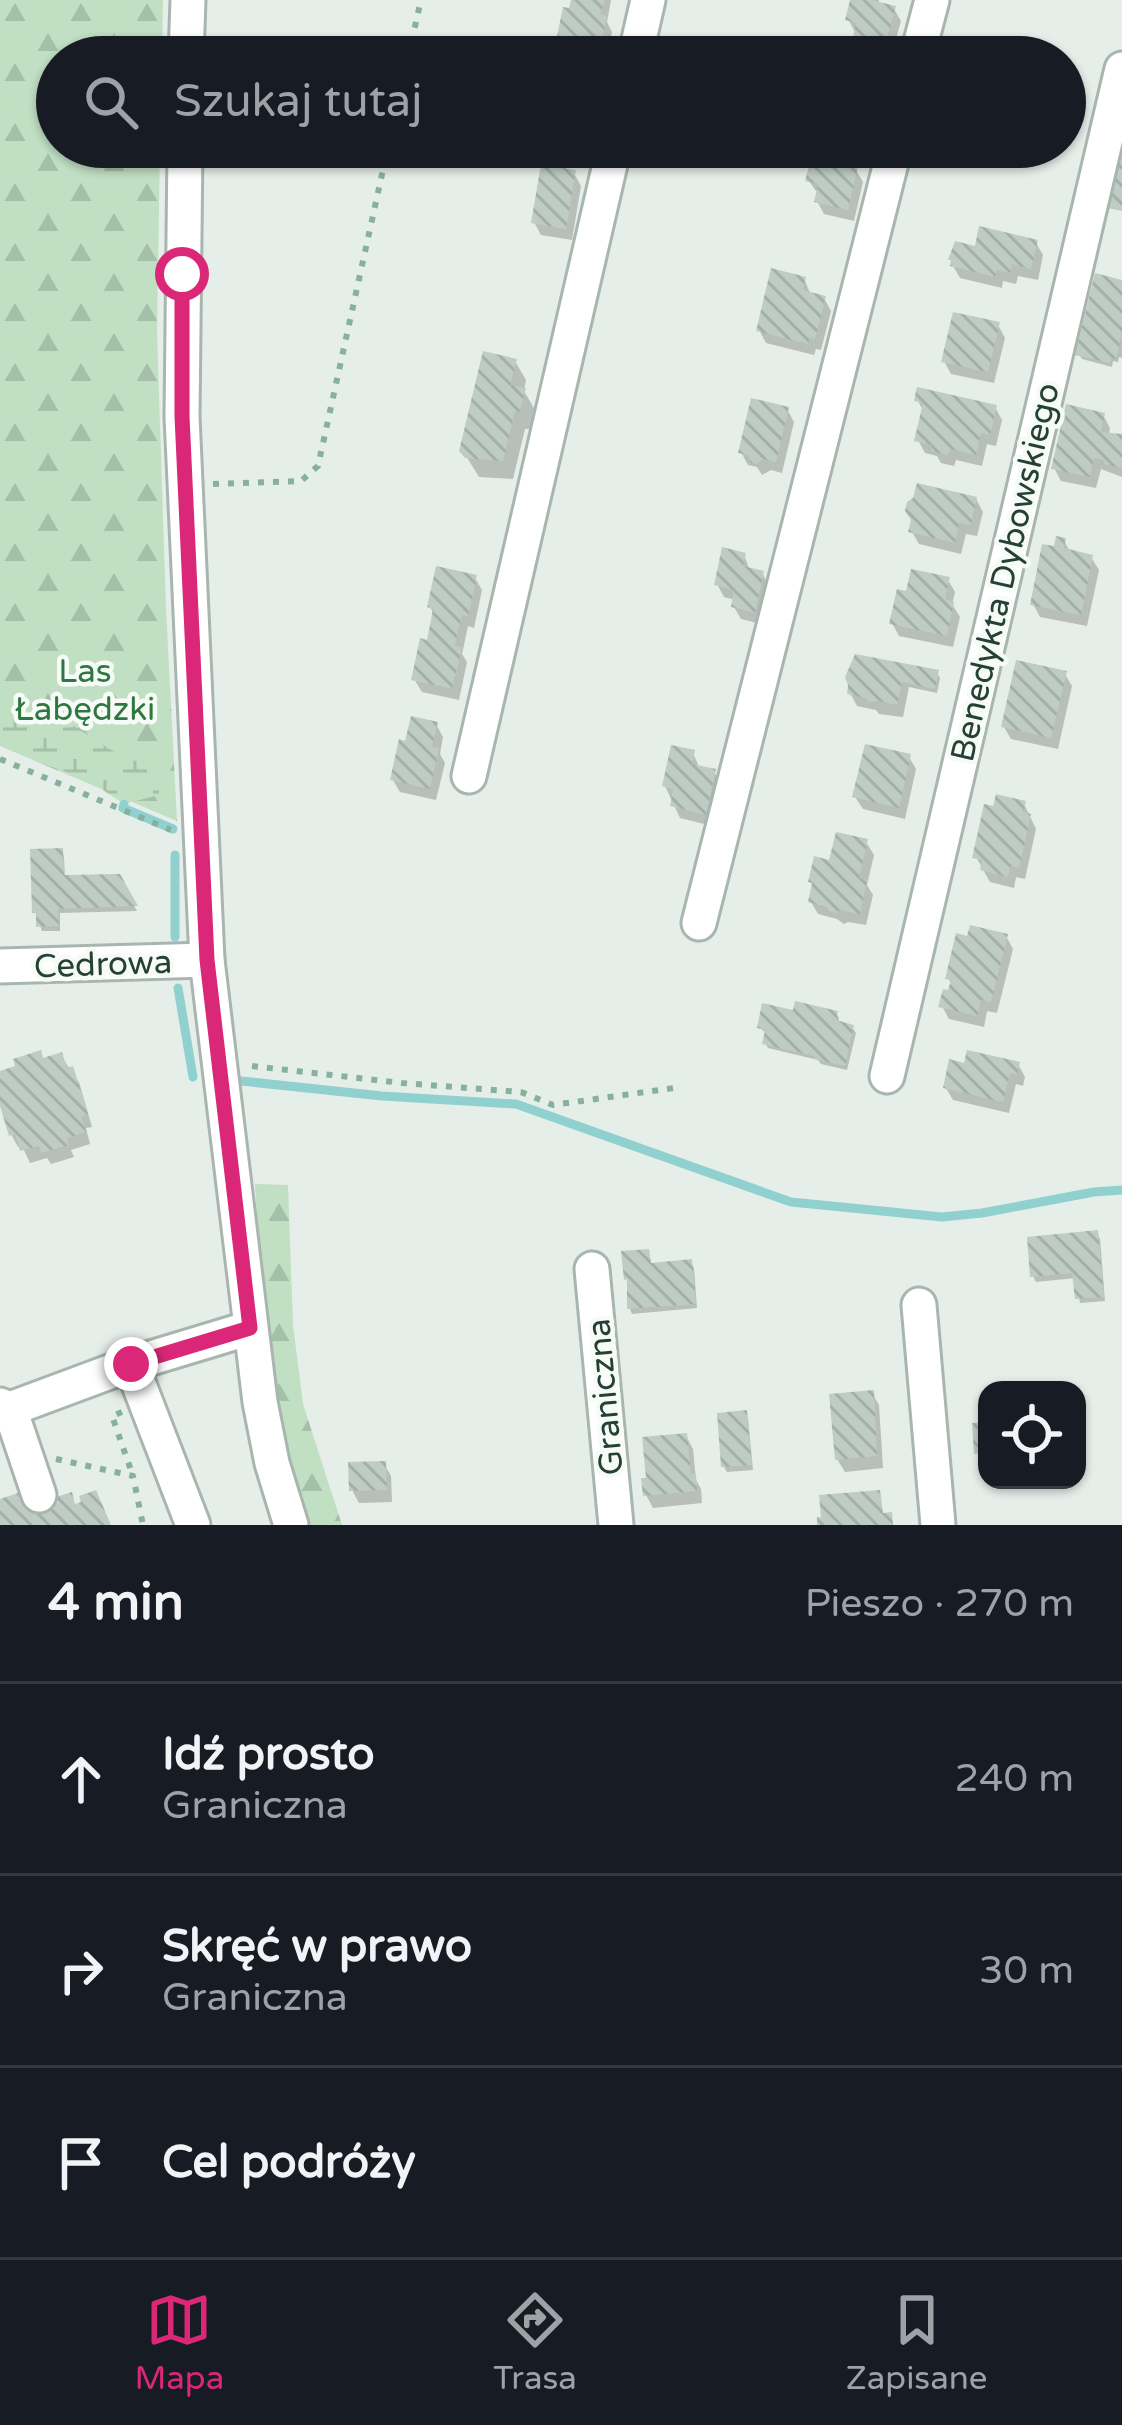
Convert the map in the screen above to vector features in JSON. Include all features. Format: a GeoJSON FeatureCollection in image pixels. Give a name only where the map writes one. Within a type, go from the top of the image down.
{"type":"FeatureCollection","features":[{"type":"Feature","properties":{"kind":"street"},"geometry":{"type":"LineString","coordinates":[[187,36],[188,0]]}},
{"type":"Feature","properties":{"kind":"street"},"geometry":{"type":"LineString","coordinates":[[640,36],[648,0]]}},
{"type":"Feature","properties":{"kind":"street"},"geometry":{"type":"LineString","coordinates":[[923,36],[932,0]]}},
{"type":"Feature","properties":{"kind":"street","name":"Benedykta Dybowskiego"},"geometry":{"type":"LineString","coordinates":[[887,1076],[1122,69]]}},
{"type":"Feature","properties":{"kind":"street"},"geometry":{"type":"LineString","coordinates":[[184,168],[181,350],[207,960],[260,1402],[291,1525]]}},
{"type":"Feature","properties":{"kind":"street"},"geometry":{"type":"LineString","coordinates":[[469,776],[609,168]]}},
{"type":"Feature","properties":{"kind":"street"},"geometry":{"type":"LineString","coordinates":[[699,923],[890,168]]}},
{"type":"Feature","properties":{"kind":"street","name":"Cedrowa"},"geometry":{"type":"LineString","coordinates":[[0,966],[207,960]]}},
{"type":"Feature","properties":{"kind":"street","name":"Graniczna"},"geometry":{"type":"LineString","coordinates":[[592,1269],[616,1525]]}},
{"type":"Feature","properties":{"kind":"street"},"geometry":{"type":"LineString","coordinates":[[920,1305],[938,1525]]}},
{"type":"Feature","properties":{"kind":"street"},"geometry":{"type":"LineString","coordinates":[[39,1495],[5,1407],[250,1328]]}},
{"type":"Feature","properties":{"kind":"street"},"geometry":{"type":"LineString","coordinates":[[131,1364],[194,1525]]}},
{"type":"Feature","properties":{"kind":"path"},"geometry":{"type":"LineString","coordinates":[[413,36],[421,0]]}},
{"type":"Feature","properties":{"kind":"path"},"geometry":{"type":"LineString","coordinates":[[185,485],[301,481],[318,466],[383,168]]}},
{"type":"Feature","properties":{"kind":"path"},"geometry":{"type":"LineString","coordinates":[[0,759],[202,843]]}},
{"type":"Feature","properties":{"kind":"path"},"geometry":{"type":"LineString","coordinates":[[218,1062],[520,1092],[553,1106],[674,1088]]}},
{"type":"Feature","properties":{"kind":"path"},"geometry":{"type":"LineString","coordinates":[[24,1451],[133,1476],[143,1525]]}},
{"type":"Feature","properties":{"kind":"green space","name":"Las Łabędzki"},"geometry":{"type":"Polygon","coordinates":[[[0,0],[163,0],[162,36],[36,36],[36,168],[160,168],[157,332],[177,821],[0,746],[0,0]]]}},
{"type":"Feature","properties":{"kind":"green space"},"geometry":{"type":"Polygon","coordinates":[[[0,711],[69,723],[113,751],[152,768],[159,795],[124,804],[85,778],[0,743],[0,711]]]}},
{"type":"Feature","properties":{"kind":"green space"},"geometry":{"type":"Polygon","coordinates":[[[255,1184],[288,1185],[293,1325],[303,1404],[342,1525],[309,1525],[283,1444],[268,1357],[255,1184]]]}},
{"type":"Feature","properties":{"kind":"building"},"geometry":{"type":"Polygon","coordinates":[[[571,0],[605,0],[600,14],[607,16],[603,36],[557,36],[563,7],[569,8],[571,0]]]}},
{"type":"Feature","properties":{"kind":"building"},"geometry":{"type":"Polygon","coordinates":[[[850,0],[896,6],[888,36],[853,36],[856,23],[845,20],[850,0]]]}},
{"type":"Feature","properties":{"kind":"building"},"geometry":{"type":"Polygon","coordinates":[[[1122,155],[1122,211],[1108,208],[1122,155]]]}},
{"type":"Feature","properties":{"kind":"building"},"geometry":{"type":"Polygon","coordinates":[[[540,168],[576,170],[566,229],[531,223],[540,168]]]}},
{"type":"Feature","properties":{"kind":"building"},"geometry":{"type":"Polygon","coordinates":[[[808,168],[858,168],[848,210],[814,202],[818,184],[805,181],[808,168]]]}},
{"type":"Feature","properties":{"kind":"building"},"geometry":{"type":"Polygon","coordinates":[[[979,226],[1038,240],[1031,269],[1012,264],[1010,273],[997,270],[995,277],[950,266],[955,241],[975,246],[979,226]]]}},
{"type":"Feature","properties":{"kind":"building"},"geometry":{"type":"Polygon","coordinates":[[[771,268],[806,277],[803,290],[826,296],[815,339],[810,338],[808,344],[756,331],[771,268]]]}},
{"type":"Feature","properties":{"kind":"building"},"geometry":{"type":"Polygon","coordinates":[[[1095,273],[1122,280],[1122,333],[1116,359],[1111,358],[1110,363],[1075,355],[1095,273]]]}},
{"type":"Feature","properties":{"kind":"building"},"geometry":{"type":"Polygon","coordinates":[[[953,312],[1000,322],[988,372],[941,362],[953,312]]]}},
{"type":"Feature","properties":{"kind":"building"},"geometry":{"type":"Polygon","coordinates":[[[483,351],[517,359],[510,385],[526,388],[503,461],[465,458],[459,451],[483,351]]]}},
{"type":"Feature","properties":{"kind":"building"},"geometry":{"type":"Polygon","coordinates":[[[917,387],[997,405],[990,435],[981,433],[976,455],[950,449],[948,455],[914,441],[923,403],[914,401],[917,387]]]}},
{"type":"Feature","properties":{"kind":"building"},"geometry":{"type":"Polygon","coordinates":[[[751,398],[789,407],[776,462],[751,463],[748,455],[738,453],[751,398]]]}},
{"type":"Feature","properties":{"kind":"building"},"geometry":{"type":"Polygon","coordinates":[[[1066,404],[1105,413],[1101,432],[1122,434],[1122,468],[1094,458],[1090,477],[1051,469],[1066,404]]]}},
{"type":"Feature","properties":{"kind":"building"},"geometry":{"type":"Polygon","coordinates":[[[917,483],[977,497],[971,525],[959,523],[955,543],[908,532],[911,520],[905,511],[917,483]]]}},
{"type":"Feature","properties":{"kind":"building"},"geometry":{"type":"Polygon","coordinates":[[[1056,536],[1066,538],[1064,548],[1093,555],[1081,615],[1030,605],[1042,544],[1054,546],[1056,536]]]}},
{"type":"Feature","properties":{"kind":"building"},"geometry":{"type":"Polygon","coordinates":[[[722,547],[746,553],[743,566],[764,571],[755,613],[731,607],[734,590],[714,585],[722,547]]]}},
{"type":"Feature","properties":{"kind":"building"},"geometry":{"type":"Polygon","coordinates":[[[436,566],[477,575],[468,617],[462,615],[458,630],[455,646],[462,647],[452,689],[411,680],[420,638],[427,640],[433,609],[427,607],[436,566]]]}},
{"type":"Feature","properties":{"kind":"building"},"geometry":{"type":"Polygon","coordinates":[[[911,569],[950,577],[945,599],[954,602],[947,636],[889,624],[897,589],[906,591],[911,569]]]}},
{"type":"Feature","properties":{"kind":"building"},"geometry":{"type":"Polygon","coordinates":[[[855,654],[939,670],[935,689],[902,682],[897,705],[847,694],[845,677],[855,654]]]}},
{"type":"Feature","properties":{"kind":"building"},"geometry":{"type":"Polygon","coordinates":[[[1016,660],[1067,671],[1051,738],[1001,727],[1016,660]]]}},
{"type":"Feature","properties":{"kind":"building"},"geometry":{"type":"Polygon","coordinates":[[[411,716],[438,722],[432,747],[439,748],[430,789],[390,780],[399,739],[405,741],[411,716]]]}},
{"type":"Feature","properties":{"kind":"building"},"geometry":{"type":"Polygon","coordinates":[[[865,744],[911,754],[899,808],[852,797],[865,744]]]}},
{"type":"Feature","properties":{"kind":"building"},"geometry":{"type":"Polygon","coordinates":[[[671,745],[695,750],[692,764],[716,769],[706,815],[670,806],[673,789],[662,786],[671,745]]]}},
{"type":"Feature","properties":{"kind":"building"},"geometry":{"type":"Polygon","coordinates":[[[996,794],[1026,801],[1023,812],[1031,814],[1019,868],[1010,866],[1008,877],[980,870],[982,860],[972,858],[984,804],[993,806],[996,794]]]}},
{"type":"Feature","properties":{"kind":"building"},"geometry":{"type":"Polygon","coordinates":[[[836,832],[868,839],[859,878],[867,880],[860,914],[836,913],[808,902],[814,856],[829,860],[836,832]]]}},
{"type":"Feature","properties":{"kind":"building"},"geometry":{"type":"Polygon","coordinates":[[[63,848],[64,875],[120,874],[138,906],[58,909],[59,926],[36,927],[30,849],[63,848]]]}},
{"type":"Feature","properties":{"kind":"building"},"geometry":{"type":"Polygon","coordinates":[[[970,925],[1008,934],[991,1002],[981,1000],[977,1016],[938,1007],[951,980],[945,979],[956,933],[967,936],[970,925]]]}},
{"type":"Feature","properties":{"kind":"building"},"geometry":{"type":"Polygon","coordinates":[[[795,1001],[838,1011],[836,1020],[854,1025],[845,1066],[762,1044],[765,1030],[757,1028],[762,1003],[793,1010],[795,1001]]]}},
{"type":"Feature","properties":{"kind":"building"},"geometry":{"type":"Polygon","coordinates":[[[41,1050],[43,1058],[62,1052],[67,1068],[73,1066],[88,1114],[81,1116],[86,1132],[67,1138],[69,1145],[41,1153],[39,1146],[20,1151],[15,1134],[9,1136],[0,1106],[0,1071],[15,1066],[13,1059],[41,1050]]]}},
{"type":"Feature","properties":{"kind":"building"},"geometry":{"type":"Polygon","coordinates":[[[967,1050],[1020,1062],[1017,1075],[1010,1073],[1003,1102],[943,1088],[949,1059],[964,1063],[967,1050]]]}},
{"type":"Feature","properties":{"kind":"building"},"geometry":{"type":"Polygon","coordinates":[[[1098,1230],[1104,1297],[1075,1299],[1072,1273],[1030,1277],[1027,1237],[1098,1230]]]}},
{"type":"Feature","properties":{"kind":"building"},"geometry":{"type":"Polygon","coordinates":[[[649,1249],[651,1263],[692,1259],[696,1304],[627,1309],[621,1251],[649,1249]]]}},
{"type":"Feature","properties":{"kind":"building"},"geometry":{"type":"Polygon","coordinates":[[[874,1390],[877,1456],[835,1460],[829,1394],[874,1390]]]}},
{"type":"Feature","properties":{"kind":"building"},"geometry":{"type":"Polygon","coordinates":[[[747,1410],[752,1465],[721,1467],[717,1413],[747,1410]]]}},
{"type":"Feature","properties":{"kind":"building"},"geometry":{"type":"Polygon","coordinates":[[[972,1423],[978,1423],[978,1453],[974,1454],[972,1423]]]}},
{"type":"Feature","properties":{"kind":"building"},"geometry":{"type":"Polygon","coordinates":[[[687,1433],[697,1491],[643,1496],[642,1437],[687,1433]]]}},
{"type":"Feature","properties":{"kind":"building"},"geometry":{"type":"Polygon","coordinates":[[[386,1461],[387,1490],[349,1491],[348,1462],[386,1461]]]}},
{"type":"Feature","properties":{"kind":"building"},"geometry":{"type":"Polygon","coordinates":[[[27,1490],[33,1511],[58,1503],[56,1497],[72,1492],[75,1504],[81,1502],[79,1496],[96,1490],[111,1525],[0,1525],[0,1499],[27,1490]]]}},
{"type":"Feature","properties":{"kind":"building"},"geometry":{"type":"Polygon","coordinates":[[[880,1490],[883,1513],[892,1512],[893,1525],[817,1525],[819,1495],[880,1490]]]}},
{"type":"Feature","properties":{"kind":"waterway"},"geometry":{"type":"LineString","coordinates":[[124,804],[123,808],[173,829]]}},
{"type":"Feature","properties":{"kind":"waterway"},"geometry":{"type":"LineString","coordinates":[[175,855],[175,937]]}},
{"type":"Feature","properties":{"kind":"waterway"},"geometry":{"type":"LineString","coordinates":[[178,988],[193,1077]]}},
{"type":"Feature","properties":{"kind":"waterway"},"geometry":{"type":"LineString","coordinates":[[241,1081],[516,1104],[791,1202],[942,1217],[1122,1190]]}},
{"type":"Feature","properties":{"kind":"route"},"geometry":{"type":"LineString","coordinates":[[131,1364],[250,1328],[207,960],[182,416],[182,274]]}}]}
